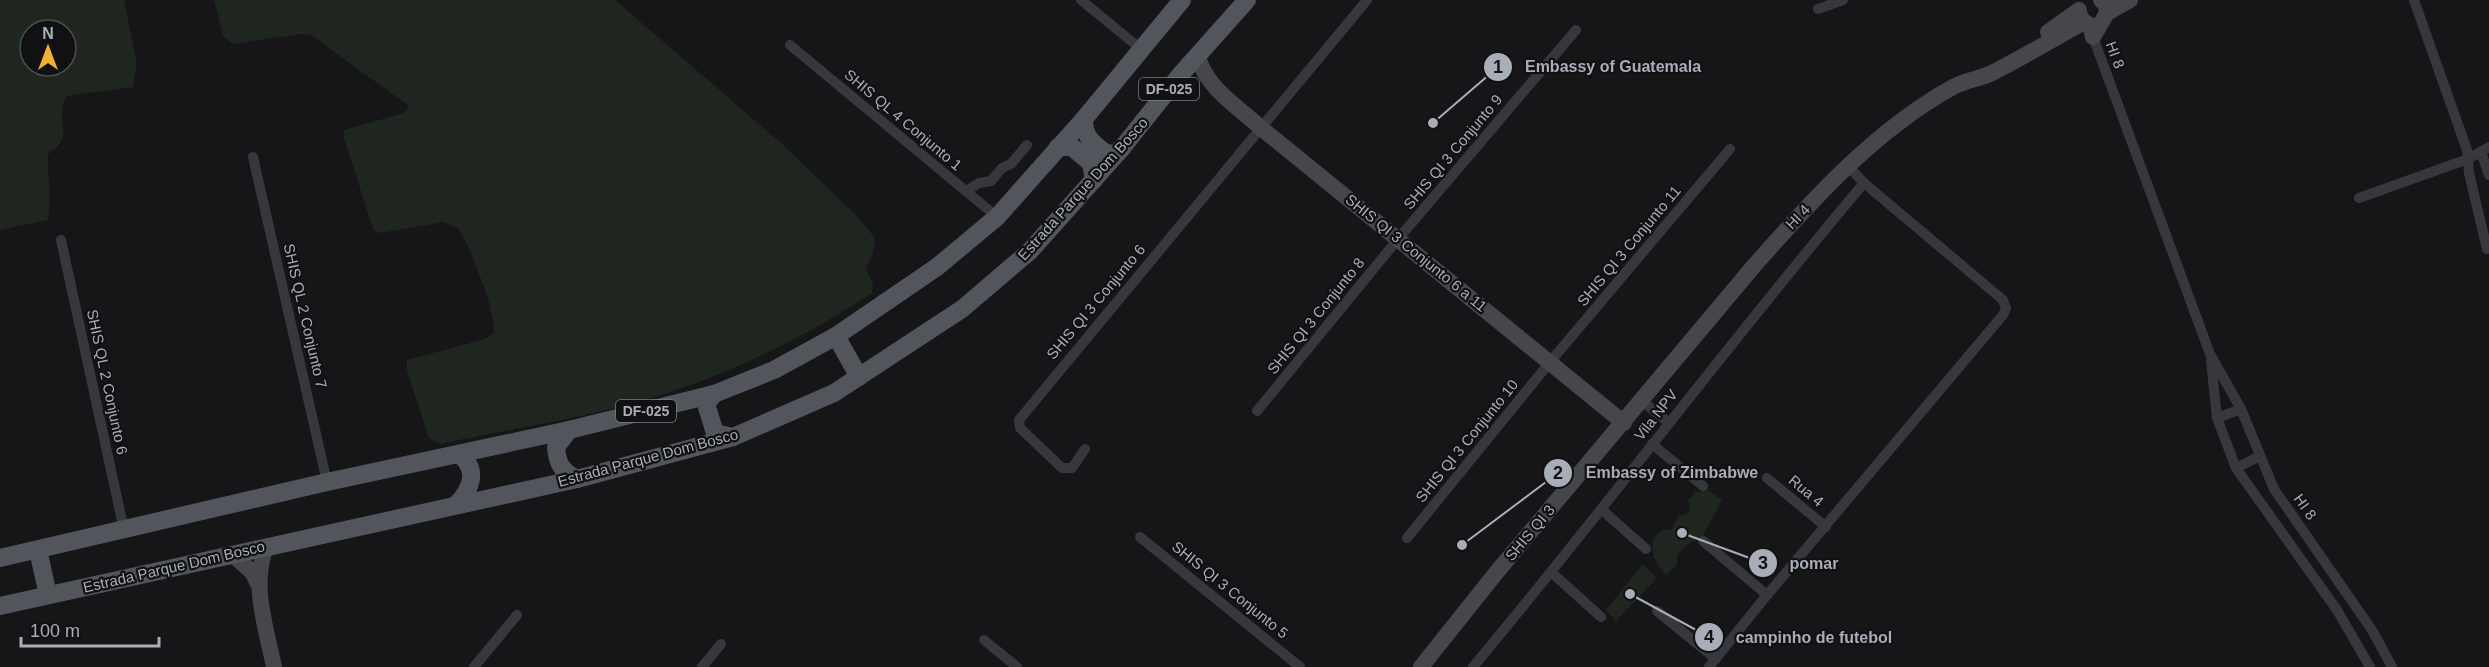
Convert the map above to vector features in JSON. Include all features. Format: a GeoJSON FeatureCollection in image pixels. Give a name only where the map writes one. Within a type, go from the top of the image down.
{"type":"FeatureCollection","features":[{"type":"Feature","properties":{"kind":"main road","name":"DF-025"},"geometry":{"type":"LineString","coordinates":[[0,558],[327,482],[569,430],[714,394],[774,370],[836,336],[937,267],[997,217],[1084,119],[1182,0]]}},
{"type":"Feature","properties":{"kind":"main road","name":"Estrada Parque Dom Bosco"},"geometry":{"type":"LineString","coordinates":[[0,606],[577,479],[733,437],[834,393],[962,309],[1030,251],[1122,148],[1198,56],[1232,8],[1247,0]]}},
{"type":"Feature","properties":{"kind":"main road"},"geometry":{"type":"LineString","coordinates":[[1084,119],[1086,137],[1107,154],[1116,153],[1122,148]]}},
{"type":"Feature","properties":{"kind":"main road"},"geometry":{"type":"LineString","coordinates":[[1058,147],[1072,147],[1091,163],[1094,180]]}},
{"type":"Feature","properties":{"kind":"main road"},"geometry":{"type":"LineString","coordinates":[[836,336],[859,377]]}},
{"type":"Feature","properties":{"kind":"main road"},"geometry":{"type":"LineString","coordinates":[[714,394],[706,404],[715,433],[733,437]]}},
{"type":"Feature","properties":{"kind":"main road"},"geometry":{"type":"LineString","coordinates":[[569,430],[556,447],[557,460],[563,470],[577,479]]}},
{"type":"Feature","properties":{"kind":"main road"},"geometry":{"type":"LineString","coordinates":[[535,437],[548,447],[552,460],[552,472],[545,486]]}},
{"type":"Feature","properties":{"kind":"main road"},"geometry":{"type":"LineString","coordinates":[[456,505],[470,487],[472,476],[465,459],[459,455]]}},
{"type":"Feature","properties":{"kind":"main road"},"geometry":{"type":"LineString","coordinates":[[38,550],[48,595]]}},
{"type":"Feature","properties":{"kind":"street"},"geometry":{"type":"LineString","coordinates":[[1081,0],[1142,50]]}},
{"type":"Feature","properties":{"kind":"street"},"geometry":{"type":"LineString","coordinates":[[1261,128],[1367,0]]}},
{"type":"Feature","properties":{"kind":"street"},"geometry":{"type":"LineString","coordinates":[[1818,9],[1844,0]]}},
{"type":"Feature","properties":{"kind":"street"},"geometry":{"type":"LineString","coordinates":[[2085,12],[2106,4],[2130,0]]}},
{"type":"Feature","properties":{"kind":"street"},"geometry":{"type":"LineString","coordinates":[[2414,0],[2468,159],[2469,173],[2487,249]]}},
{"type":"Feature","properties":{"kind":"street","name":"HI 4"},"geometry":{"type":"LineString","coordinates":[[1642,401],[1791,224],[1849,167],[1908,117],[1955,86],[1989,74],[2085,12]]}},
{"type":"Feature","properties":{"kind":"street","name":"HI 8"},"geometry":{"type":"LineString","coordinates":[[2085,12],[2210,354],[2241,410],[2274,489],[2352,599],[2392,667]]}},
{"type":"Feature","properties":{"kind":"street","name":"SHIS QI 3 Conjunto 9"},"geometry":{"type":"LineString","coordinates":[[1398,239],[1576,30]]}},
{"type":"Feature","properties":{"kind":"street","name":"SHIS QL 4 Conjunto 1"},"geometry":{"type":"LineString","coordinates":[[790,45],[997,217]]}},
{"type":"Feature","properties":{"kind":"street","name":"SHIS QI 3 Conjunto 6 a 11"},"geometry":{"type":"LineString","coordinates":[[1198,56],[1202,71],[1210,82],[1261,128],[1624,423]]}},
{"type":"Feature","properties":{"kind":"street","name":"SHIS QI 3 Conjunto 6 a 11"},"geometry":{"type":"LineString","coordinates":[[1181,74],[1210,82]]}},
{"type":"Feature","properties":{"kind":"street","name":"SHIS QI 3 Conjunto 6"},"geometry":{"type":"LineString","coordinates":[[1085,449],[1070,470],[1062,468],[1020,428],[1019,420],[1261,128]]}},
{"type":"Feature","properties":{"kind":"street"},"geometry":{"type":"LineString","coordinates":[[966,191],[979,183],[991,181],[1002,168],[1011,164],[1027,144]]}},
{"type":"Feature","properties":{"kind":"street","name":"SHIS QI 3 Conjunto 11"},"geometry":{"type":"LineString","coordinates":[[1550,362],[1730,149]]}},
{"type":"Feature","properties":{"kind":"street"},"geometry":{"type":"LineString","coordinates":[[2360,198],[2468,159],[2485,149],[2489,175]]}},
{"type":"Feature","properties":{"kind":"street","name":"SHIS QL 2 Conjunto 7"},"geometry":{"type":"LineString","coordinates":[[253,157],[327,482]]}},
{"type":"Feature","properties":{"kind":"street"},"geometry":{"type":"LineString","coordinates":[[1657,611],[1712,663],[2003,315],[2006,308],[2003,300],[1864,183],[1849,167]]}},
{"type":"Feature","properties":{"kind":"street","name":"Vila NPV"},"geometry":{"type":"LineString","coordinates":[[1473,667],[1864,183]]}},
{"type":"Feature","properties":{"kind":"street","name":"SHIS QI 3 Conjunto 8"},"geometry":{"type":"LineString","coordinates":[[1257,411],[1398,239]]}},
{"type":"Feature","properties":{"kind":"street","name":"SHIS QL 2 Conjunto 6"},"geometry":{"type":"LineString","coordinates":[[61,240],[124,530]]}},
{"type":"Feature","properties":{"kind":"street","name":"HI 8"},"geometry":{"type":"LineString","coordinates":[[2210,354],[2217,418],[2236,468],[2337,610],[2370,667]]}},
{"type":"Feature","properties":{"kind":"street","name":"SHIS QI 3 Conjunto 10"},"geometry":{"type":"LineString","coordinates":[[1407,538],[1550,362]]}},
{"type":"Feature","properties":{"kind":"street"},"geometry":{"type":"LineString","coordinates":[[1642,401],[1668,423]]}},
{"type":"Feature","properties":{"kind":"street","name":"SHIS QI 3"},"geometry":{"type":"LineString","coordinates":[[1424,666],[1496,573],[1642,401]]}},
{"type":"Feature","properties":{"kind":"street"},"geometry":{"type":"LineString","coordinates":[[2217,418],[2241,410]]}},
{"type":"Feature","properties":{"kind":"street"},"geometry":{"type":"LineString","coordinates":[[1652,444],[1703,486]]}},
{"type":"Feature","properties":{"kind":"street"},"geometry":{"type":"LineString","coordinates":[[2236,468],[2260,456]]}},
{"type":"Feature","properties":{"kind":"street","name":"Rua 4"},"geometry":{"type":"LineString","coordinates":[[1767,478],[1826,527]]}},
{"type":"Feature","properties":{"kind":"street"},"geometry":{"type":"LineString","coordinates":[[2257,500],[2274,489]]}},
{"type":"Feature","properties":{"kind":"street"},"geometry":{"type":"LineString","coordinates":[[1602,510],[1646,549]]}},
{"type":"Feature","properties":{"kind":"street","name":"SHIS QI 3 Conjunto 5"},"geometry":{"type":"LineString","coordinates":[[1140,537],[1300,667]]}},
{"type":"Feature","properties":{"kind":"street"},"geometry":{"type":"LineString","coordinates":[[1703,541],[1767,595]]}},
{"type":"Feature","properties":{"kind":"street"},"geometry":{"type":"LineString","coordinates":[[258,584],[260,564],[266,547]]}},
{"type":"Feature","properties":{"kind":"street"},"geometry":{"type":"LineString","coordinates":[[232,554],[252,572],[258,584],[274,667]]}},
{"type":"Feature","properties":{"kind":"street"},"geometry":{"type":"LineString","coordinates":[[1551,573],[1601,617]]}},
{"type":"Feature","properties":{"kind":"street"},"geometry":{"type":"LineString","coordinates":[[2337,610],[2352,599]]}},
{"type":"Feature","properties":{"kind":"street"},"geometry":{"type":"LineString","coordinates":[[474,667],[517,615]]}},
{"type":"Feature","properties":{"kind":"street"},"geometry":{"type":"LineString","coordinates":[[984,640],[1017,667]]}},
{"type":"Feature","properties":{"kind":"street"},"geometry":{"type":"LineString","coordinates":[[702,667],[721,644]]}},
{"type":"Feature","properties":{"kind":"shaded area"},"geometry":{"type":"Polygon","coordinates":[[[0,0],[124,0],[137,64],[133,87],[66,96],[62,114],[62,141],[48,154],[50,204],[48,220],[0,230],[0,0]]]}},
{"type":"Feature","properties":{"kind":"shaded area"},"geometry":{"type":"Polygon","coordinates":[[[214,0],[615,0],[781,143],[858,217],[875,238],[873,253],[866,269],[873,284],[872,293],[843,312],[782,345],[686,387],[619,407],[440,444],[429,438],[407,371],[407,360],[485,339],[495,332],[488,298],[470,250],[458,228],[443,222],[380,233],[373,229],[344,138],[344,130],[404,113],[409,106],[311,35],[301,34],[233,44],[223,36],[214,0]]]}},
{"type":"Feature","properties":{"kind":"shaded area"},"geometry":{"type":"Polygon","coordinates":[[[1708,490],[1722,500],[1720,505],[1703,537],[1688,544],[1677,555],[1677,565],[1666,575],[1655,558],[1653,539],[1662,530],[1671,530],[1678,516],[1690,510],[1688,500],[1695,492],[1708,490]]]}},
{"type":"Feature","properties":{"kind":"shaded area"},"geometry":{"type":"Polygon","coordinates":[[[1643,564],[1657,578],[1616,621],[1606,610],[1643,564]]]}},
{"type":"Feature","properties":{"kind":"place","name":"Embassy of Guatemala"},"geometry":{"type":"Point","coordinates":[1433,123]}},
{"type":"Feature","properties":{"kind":"place","name":"pomar"},"geometry":{"type":"Point","coordinates":[1682,533]}},
{"type":"Feature","properties":{"kind":"place","name":"Embassy of Zimbabwe"},"geometry":{"type":"Point","coordinates":[1462,545]}},
{"type":"Feature","properties":{"kind":"place","name":"campinho de futebol"},"geometry":{"type":"Point","coordinates":[1630,594]}}]}
